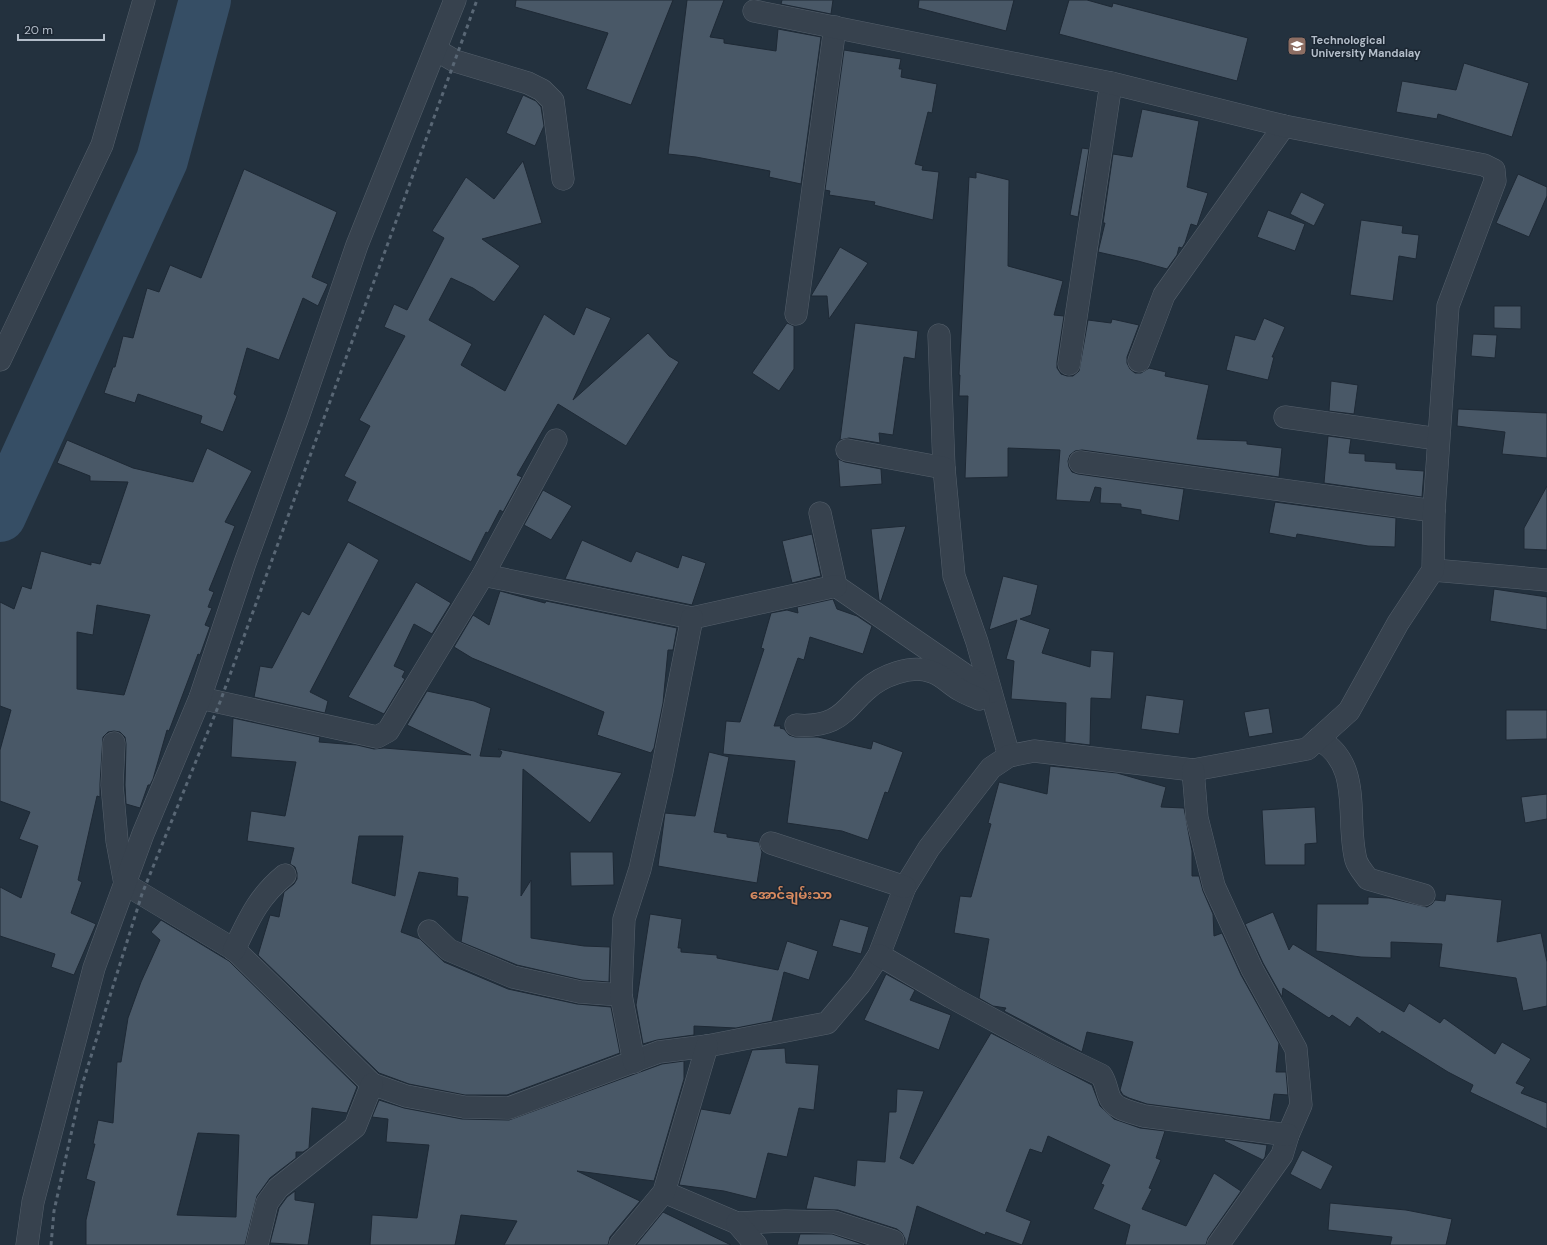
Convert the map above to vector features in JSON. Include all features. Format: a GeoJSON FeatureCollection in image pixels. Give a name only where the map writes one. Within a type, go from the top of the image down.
{"type":"FeatureCollection","features":[{"type":"Feature","properties":{"kind":"street"},"geometry":{"type":"LineString","coordinates":[[0,360],[102,145],[144,0]]}},
{"type":"Feature","properties":{"kind":"street"},"geometry":{"type":"LineString","coordinates":[[27,1245],[33,1202],[94,968],[143,834],[200,698],[245,563],[297,420],[357,245],[395,146],[436,50],[455,0]]}},
{"type":"Feature","properties":{"kind":"street"},"geometry":{"type":"LineString","coordinates":[[114,743],[112,785],[117,841],[125,884],[234,950],[372,1084],[406,1096],[464,1108],[509,1108],[659,1052],[706,1046],[826,1023],[860,984],[879,955],[905,887],[929,848],[991,768],[1009,756],[1034,752],[1193,770],[1307,749],[1349,711],[1398,623],[1433,570],[1434,511],[1438,439],[1448,306],[1495,181],[1494,170],[1484,165],[1284,126],[1111,83],[835,27],[782,8],[754,11]]}},
{"type":"Feature","properties":{"kind":"street"},"geometry":{"type":"LineString","coordinates":[[796,314],[835,27]]}},
{"type":"Feature","properties":{"kind":"street"},"geometry":{"type":"LineString","coordinates":[[436,50],[455,61],[528,83],[542,90],[553,101],[563,179]]}},
{"type":"Feature","properties":{"kind":"street"},"geometry":{"type":"LineString","coordinates":[[1069,364],[1111,83]]}},
{"type":"Feature","properties":{"kind":"street"},"geometry":{"type":"LineString","coordinates":[[1139,361],[1164,295],[1284,126]]}},
{"type":"Feature","properties":{"kind":"street"},"geometry":{"type":"LineString","coordinates":[[938,335],[944,468],[954,576],[977,642],[1009,756]]}},
{"type":"Feature","properties":{"kind":"street"},"geometry":{"type":"LineString","coordinates":[[1285,417],[1438,439]]}},
{"type":"Feature","properties":{"kind":"street"},"geometry":{"type":"LineString","coordinates":[[200,698],[377,737],[388,731],[484,575],[556,440]]}},
{"type":"Feature","properties":{"kind":"street"},"geometry":{"type":"LineString","coordinates":[[848,450],[944,468]]}},
{"type":"Feature","properties":{"kind":"street"},"geometry":{"type":"LineString","coordinates":[[1080,462],[1434,511]]}},
{"type":"Feature","properties":{"kind":"street"},"geometry":{"type":"LineString","coordinates":[[820,513],[836,586],[992,699]]}},
{"type":"Feature","properties":{"kind":"street"},"geometry":{"type":"LineString","coordinates":[[1433,570],[1547,580]]}},
{"type":"Feature","properties":{"kind":"street"},"geometry":{"type":"LineString","coordinates":[[484,575],[692,618],[836,586]]}},
{"type":"Feature","properties":{"kind":"street"},"geometry":{"type":"LineString","coordinates":[[634,1062],[621,995],[624,919],[640,869],[662,771],[692,618]]}},
{"type":"Feature","properties":{"kind":"street"},"geometry":{"type":"LineString","coordinates":[[796,725],[810,726],[832,720],[848,708],[866,689],[878,681],[900,672],[914,670],[932,672],[960,690],[992,699]]}},
{"type":"Feature","properties":{"kind":"street"},"geometry":{"type":"LineString","coordinates":[[1318,739],[1328,744],[1342,762],[1351,798],[1356,862],[1368,879],[1424,895]]}},
{"type":"Feature","properties":{"kind":"street"},"geometry":{"type":"LineString","coordinates":[[1193,770],[1197,818],[1214,886],[1252,969],[1296,1049],[1301,1105],[1288,1135],[1282,1155],[1218,1245]]}},
{"type":"Feature","properties":{"kind":"street"},"geometry":{"type":"LineString","coordinates":[[771,843],[905,887]]}},
{"type":"Feature","properties":{"kind":"street"},"geometry":{"type":"LineString","coordinates":[[234,950],[257,904],[272,886],[285,875]]}},
{"type":"Feature","properties":{"kind":"street"},"geometry":{"type":"LineString","coordinates":[[429,931],[449,950],[513,977],[580,992],[621,995]]}},
{"type":"Feature","properties":{"kind":"street"},"geometry":{"type":"LineString","coordinates":[[879,955],[958,1001],[1101,1075],[1106,1082],[1109,1096],[1114,1104],[1123,1109],[1144,1116],[1288,1135]]}},
{"type":"Feature","properties":{"kind":"street"},"geometry":{"type":"LineString","coordinates":[[620,1245],[664,1192],[706,1046]]}},
{"type":"Feature","properties":{"kind":"street"},"geometry":{"type":"LineString","coordinates":[[257,1245],[267,1203],[278,1188],[354,1127],[372,1084]]}},
{"type":"Feature","properties":{"kind":"street"},"geometry":{"type":"LineString","coordinates":[[664,1192],[737,1223],[785,1221],[834,1222],[893,1241]]}},
{"type":"Feature","properties":{"kind":"street"},"geometry":{"type":"LineString","coordinates":[[737,1223],[756,1245]]}},
{"type":"Feature","properties":{"kind":"building"},"geometry":{"type":"Polygon","coordinates":[[[516,0],[673,0],[631,105],[586,89],[608,33],[515,7],[516,0]]]}},
{"type":"Feature","properties":{"kind":"building"},"geometry":{"type":"Polygon","coordinates":[[[687,0],[724,0],[710,37],[724,39],[724,43],[776,51],[778,29],[821,37],[801,184],[769,177],[770,171],[696,157],[668,154],[687,0]]]}},
{"type":"Feature","properties":{"kind":"building"},"geometry":{"type":"Polygon","coordinates":[[[782,0],[833,0],[831,14],[781,4],[782,0]]]}},
{"type":"Feature","properties":{"kind":"building"},"geometry":{"type":"Polygon","coordinates":[[[919,0],[1014,0],[1006,31],[918,8],[919,0]]]}},
{"type":"Feature","properties":{"kind":"building"},"geometry":{"type":"Polygon","coordinates":[[[1069,0],[1087,0],[1112,7],[1113,3],[1248,38],[1237,81],[1059,34],[1069,0]]]}},
{"type":"Feature","properties":{"kind":"building"},"geometry":{"type":"Polygon","coordinates":[[[844,50],[901,59],[899,69],[902,69],[901,77],[937,84],[932,113],[928,112],[915,164],[923,166],[922,170],[939,172],[933,220],[874,205],[875,202],[829,195],[830,191],[825,190],[844,50]]]}},
{"type":"Feature","properties":{"kind":"building"},"geometry":{"type":"Polygon","coordinates":[[[1464,63],[1529,83],[1512,137],[1438,114],[1437,119],[1396,112],[1402,81],[1456,90],[1464,63]]]}},
{"type":"Feature","properties":{"kind":"building"},"geometry":{"type":"Polygon","coordinates":[[[523,95],[536,101],[541,107],[544,126],[535,146],[506,133],[523,95]]]}},
{"type":"Feature","properties":{"kind":"building"},"geometry":{"type":"Polygon","coordinates":[[[1142,109],[1199,121],[1187,187],[1208,193],[1197,226],[1191,224],[1185,243],[1182,248],[1179,247],[1177,255],[1167,269],[1098,252],[1105,223],[1103,223],[1113,154],[1132,157],[1142,109]]]}},
{"type":"Feature","properties":{"kind":"building"},"geometry":{"type":"Polygon","coordinates":[[[1082,148],[1089,149],[1078,217],[1070,215],[1082,148]]]}},
{"type":"Feature","properties":{"kind":"building"},"geometry":{"type":"Polygon","coordinates":[[[523,161],[542,223],[482,239],[520,266],[494,302],[473,288],[451,278],[429,320],[472,344],[461,365],[505,391],[544,314],[574,335],[586,307],[611,318],[573,400],[648,333],[669,356],[679,362],[626,446],[558,404],[517,475],[522,477],[503,512],[500,510],[488,533],[486,532],[471,562],[347,501],[356,482],[344,476],[370,426],[359,420],[405,336],[384,327],[394,304],[407,310],[444,238],[432,231],[466,177],[494,199],[523,161]]]}},
{"type":"Feature","properties":{"kind":"building"},"geometry":{"type":"Polygon","coordinates":[[[244,169],[337,212],[312,277],[328,284],[318,306],[303,298],[279,360],[247,348],[234,394],[237,396],[223,432],[200,423],[202,416],[138,394],[135,403],[104,393],[113,367],[115,367],[123,336],[133,338],[147,288],[159,292],[170,265],[201,278],[244,169]]]}},
{"type":"Feature","properties":{"kind":"building"},"geometry":{"type":"Polygon","coordinates":[[[976,172],[1009,180],[1008,266],[1063,281],[1054,315],[1064,316],[1057,362],[1057,368],[1061,374],[1073,376],[1079,371],[1088,320],[1111,323],[1112,319],[1139,325],[1127,357],[1127,363],[1130,369],[1135,373],[1141,373],[1149,368],[1166,372],[1165,376],[1209,385],[1197,439],[1247,441],[1247,444],[1282,448],[1279,477],[1082,450],[1075,451],[1070,455],[1068,461],[1069,467],[1072,472],[1078,474],[1184,489],[1179,521],[1141,514],[1141,510],[1121,507],[1121,504],[1100,503],[1101,488],[1095,487],[1090,502],[1056,500],[1060,450],[1008,448],[1008,477],[965,478],[968,396],[959,396],[959,375],[969,177],[976,178],[976,172]]]}},
{"type":"Feature","properties":{"kind":"building"},"geometry":{"type":"Polygon","coordinates":[[[1518,174],[1547,187],[1547,196],[1529,237],[1496,223],[1518,174]]]}},
{"type":"Feature","properties":{"kind":"building"},"geometry":{"type":"Polygon","coordinates":[[[1301,192],[1325,204],[1314,226],[1290,214],[1301,192]]]}},
{"type":"Feature","properties":{"kind":"building"},"geometry":{"type":"Polygon","coordinates":[[[1268,210],[1305,224],[1295,251],[1257,237],[1268,210]]]}},
{"type":"Feature","properties":{"kind":"building"},"geometry":{"type":"Polygon","coordinates":[[[1361,220],[1403,226],[1402,233],[1419,235],[1416,259],[1399,256],[1393,301],[1350,295],[1361,220]]]}},
{"type":"Feature","properties":{"kind":"building"},"geometry":{"type":"Polygon","coordinates":[[[840,247],[868,263],[829,319],[827,296],[811,296],[840,247]]]}},
{"type":"Feature","properties":{"kind":"building"},"geometry":{"type":"Polygon","coordinates":[[[1494,306],[1521,306],[1521,329],[1494,328],[1494,306]]]}},
{"type":"Feature","properties":{"kind":"building"},"geometry":{"type":"Polygon","coordinates":[[[1264,318],[1285,327],[1272,357],[1274,357],[1268,380],[1226,370],[1235,335],[1255,340],[1264,318]]]}},
{"type":"Feature","properties":{"kind":"building"},"geometry":{"type":"Polygon","coordinates":[[[787,323],[794,326],[794,369],[779,391],[752,373],[787,323]]]}},
{"type":"Feature","properties":{"kind":"building"},"geometry":{"type":"Polygon","coordinates":[[[855,323],[918,331],[915,359],[904,357],[893,435],[879,433],[880,443],[849,438],[840,440],[855,323]]]}},
{"type":"Feature","properties":{"kind":"building"},"geometry":{"type":"Polygon","coordinates":[[[1473,334],[1497,335],[1495,358],[1471,356],[1473,334]]]}},
{"type":"Feature","properties":{"kind":"building"},"geometry":{"type":"Polygon","coordinates":[[[1331,381],[1358,385],[1354,414],[1329,411],[1331,381]]]}},
{"type":"Feature","properties":{"kind":"building"},"geometry":{"type":"Polygon","coordinates":[[[1458,409],[1547,413],[1547,458],[1502,454],[1505,432],[1457,426],[1458,409]]]}},
{"type":"Feature","properties":{"kind":"building"},"geometry":{"type":"Polygon","coordinates":[[[1328,436],[1351,439],[1349,453],[1365,454],[1365,461],[1396,463],[1396,469],[1424,471],[1422,497],[1324,483],[1328,436]]]}},
{"type":"Feature","properties":{"kind":"building"},"geometry":{"type":"Polygon","coordinates":[[[67,440],[133,468],[193,482],[207,448],[252,471],[225,522],[235,526],[209,590],[214,592],[208,607],[212,608],[205,625],[210,627],[200,655],[198,654],[169,731],[167,730],[153,779],[150,785],[148,785],[140,808],[126,804],[125,737],[120,732],[114,731],[108,732],[103,737],[100,797],[97,796],[78,880],[82,882],[71,913],[96,924],[74,975],[51,967],[55,954],[0,936],[0,887],[21,898],[38,846],[19,839],[30,812],[0,801],[0,750],[11,710],[0,706],[0,602],[14,609],[22,586],[31,589],[41,551],[91,565],[91,562],[100,564],[128,482],[90,481],[90,476],[57,463],[67,440]],[[97,605],[93,635],[77,632],[77,689],[124,695],[150,615],[97,605]]]}},
{"type":"Feature","properties":{"kind":"building"},"geometry":{"type":"Polygon","coordinates":[[[838,459],[845,462],[881,469],[882,484],[840,487],[838,459]]]}},
{"type":"Feature","properties":{"kind":"building"},"geometry":{"type":"Polygon","coordinates":[[[1547,486],[1547,550],[1524,549],[1524,528],[1547,486]]]}},
{"type":"Feature","properties":{"kind":"building"},"geometry":{"type":"Polygon","coordinates":[[[543,490],[572,506],[551,540],[524,525],[543,490]]]}},
{"type":"Feature","properties":{"kind":"building"},"geometry":{"type":"Polygon","coordinates":[[[1275,502],[1396,518],[1395,547],[1368,546],[1297,534],[1296,538],[1269,533],[1275,502]]]}},
{"type":"Feature","properties":{"kind":"building"},"geometry":{"type":"Polygon","coordinates":[[[906,526],[881,601],[879,600],[871,529],[906,526]]]}},
{"type":"Feature","properties":{"kind":"building"},"geometry":{"type":"Polygon","coordinates":[[[812,534],[821,576],[792,583],[782,541],[812,534]]]}},
{"type":"Feature","properties":{"kind":"building"},"geometry":{"type":"Polygon","coordinates":[[[582,540],[631,562],[636,551],[678,568],[682,555],[706,563],[692,605],[565,579],[582,540]]]}},
{"type":"Feature","properties":{"kind":"building"},"geometry":{"type":"Polygon","coordinates":[[[348,542],[379,560],[310,692],[328,701],[325,713],[254,697],[260,666],[272,668],[302,611],[309,615],[348,542]]]}},
{"type":"Feature","properties":{"kind":"building"},"geometry":{"type":"Polygon","coordinates":[[[1003,576],[1038,585],[1031,615],[1020,619],[1050,629],[1042,653],[1090,667],[1091,650],[1114,652],[1111,699],[1091,698],[1090,745],[1065,742],[1066,703],[1011,699],[1014,661],[1006,659],[1017,620],[989,630],[1003,576]]]}},
{"type":"Feature","properties":{"kind":"building"},"geometry":{"type":"Polygon","coordinates":[[[416,582],[451,603],[432,634],[414,624],[394,666],[405,671],[402,677],[405,679],[384,714],[348,697],[416,582]]]}},
{"type":"Feature","properties":{"kind":"building"},"geometry":{"type":"Polygon","coordinates":[[[1494,589],[1547,597],[1547,630],[1490,621],[1494,589]]]}},
{"type":"Feature","properties":{"kind":"building"},"geometry":{"type":"Polygon","coordinates":[[[500,591],[545,603],[546,601],[677,628],[673,650],[668,650],[663,703],[654,748],[651,753],[597,735],[604,712],[472,658],[454,647],[473,615],[489,625],[500,591]]]}},
{"type":"Feature","properties":{"kind":"building"},"geometry":{"type":"Polygon","coordinates":[[[833,599],[837,609],[857,616],[872,626],[863,654],[810,637],[804,660],[798,658],[774,726],[781,726],[780,728],[784,729],[789,735],[795,737],[818,737],[871,749],[873,741],[903,752],[888,793],[885,792],[868,840],[842,831],[787,823],[795,761],[723,754],[726,721],[740,722],[764,649],[761,648],[771,613],[787,610],[798,613],[797,607],[833,599]]]}},
{"type":"Feature","properties":{"kind":"building"},"geometry":{"type":"Polygon","coordinates":[[[427,691],[474,701],[491,708],[480,756],[500,757],[502,752],[498,749],[622,773],[590,823],[523,769],[521,896],[531,880],[531,938],[584,946],[610,947],[609,982],[582,980],[517,965],[461,942],[468,897],[457,896],[458,878],[419,872],[401,932],[420,939],[444,962],[508,989],[577,1004],[611,1007],[620,1053],[507,1095],[465,1095],[409,1084],[379,1073],[258,955],[270,915],[279,917],[284,892],[294,884],[297,879],[297,873],[295,867],[290,864],[294,848],[247,841],[251,811],[285,816],[296,762],[231,757],[233,718],[320,737],[319,742],[357,745],[374,749],[384,748],[471,755],[407,725],[427,691]],[[359,836],[352,883],[395,896],[403,836],[359,836]]]}},
{"type":"Feature","properties":{"kind":"building"},"geometry":{"type":"Polygon","coordinates":[[[1146,695],[1184,700],[1179,734],[1141,729],[1146,695]]]}},
{"type":"Feature","properties":{"kind":"building"},"geometry":{"type":"Polygon","coordinates":[[[1269,708],[1273,733],[1249,737],[1244,712],[1269,708]]]}},
{"type":"Feature","properties":{"kind":"building"},"geometry":{"type":"Polygon","coordinates":[[[1506,710],[1547,710],[1547,739],[1506,740],[1506,710]]]}},
{"type":"Feature","properties":{"kind":"building"},"geometry":{"type":"Polygon","coordinates":[[[709,752],[729,757],[714,832],[727,834],[727,837],[759,842],[762,852],[757,883],[658,866],[665,813],[695,816],[709,752]]]}},
{"type":"Feature","properties":{"kind":"building"},"geometry":{"type":"Polygon","coordinates":[[[1050,766],[1117,773],[1166,787],[1161,807],[1184,808],[1192,851],[1192,876],[1199,876],[1203,891],[1213,914],[1214,936],[1222,933],[1241,975],[1279,1043],[1276,1072],[1286,1072],[1288,1095],[1274,1094],[1270,1120],[1147,1104],[1129,1098],[1123,1095],[1120,1090],[1133,1042],[1087,1032],[1082,1052],[1004,1011],[1006,1008],[993,1006],[979,998],[989,939],[954,933],[960,896],[971,897],[991,824],[988,823],[999,782],[1047,794],[1050,766]]]}},
{"type":"Feature","properties":{"kind":"building"},"geometry":{"type":"Polygon","coordinates":[[[1547,794],[1547,819],[1525,823],[1521,797],[1547,794]]]}},
{"type":"Feature","properties":{"kind":"building"},"geometry":{"type":"Polygon","coordinates":[[[1315,807],[1317,843],[1305,844],[1305,865],[1265,865],[1262,810],[1315,807]]]}},
{"type":"Feature","properties":{"kind":"building"},"geometry":{"type":"Polygon","coordinates":[[[570,852],[613,852],[614,885],[571,886],[570,852]]]}},
{"type":"Feature","properties":{"kind":"building"},"geometry":{"type":"Polygon","coordinates":[[[1446,894],[1502,900],[1497,942],[1541,933],[1547,962],[1547,1006],[1523,1011],[1516,978],[1439,967],[1442,944],[1391,942],[1391,958],[1361,957],[1316,951],[1317,904],[1368,904],[1368,897],[1389,898],[1427,907],[1435,900],[1445,901],[1446,894]]]}},
{"type":"Feature","properties":{"kind":"building"},"geometry":{"type":"Polygon","coordinates":[[[1273,912],[1289,950],[1293,944],[1404,1012],[1409,1003],[1440,1023],[1444,1018],[1495,1054],[1502,1042],[1531,1059],[1516,1083],[1525,1087],[1521,1093],[1547,1103],[1547,1129],[1470,1092],[1473,1085],[1448,1072],[1382,1031],[1380,1034],[1357,1017],[1350,1027],[1332,1015],[1329,1018],[1283,988],[1282,997],[1263,963],[1245,924],[1273,912]]]}},
{"type":"Feature","properties":{"kind":"building"},"geometry":{"type":"Polygon","coordinates":[[[650,914],[682,919],[678,948],[681,948],[681,952],[717,955],[717,958],[778,970],[787,941],[818,951],[809,980],[784,972],[772,1021],[736,1028],[694,1026],[694,1035],[657,1040],[643,1044],[636,1005],[650,914]]]}},
{"type":"Feature","properties":{"kind":"building"},"geometry":{"type":"Polygon","coordinates":[[[840,919],[869,927],[861,954],[832,946],[840,919]]]}},
{"type":"Feature","properties":{"kind":"building"},"geometry":{"type":"Polygon","coordinates":[[[161,920],[229,961],[357,1087],[347,1113],[312,1108],[309,1148],[303,1152],[296,1152],[296,1158],[270,1178],[257,1196],[245,1245],[86,1245],[86,1220],[95,1182],[86,1179],[95,1144],[93,1144],[98,1120],[113,1123],[117,1062],[121,1062],[128,1018],[141,982],[160,940],[151,932],[161,920]],[[198,1133],[177,1215],[236,1217],[239,1135],[198,1133]]]}},
{"type":"Feature","properties":{"kind":"building"},"geometry":{"type":"Polygon","coordinates":[[[886,974],[915,990],[910,1000],[951,1015],[939,1050],[864,1020],[886,974]]]}},
{"type":"Feature","properties":{"kind":"building"},"geometry":{"type":"Polygon","coordinates":[[[991,1033],[1092,1085],[1100,1106],[1114,1119],[1140,1128],[1165,1131],[1156,1158],[1161,1160],[1149,1188],[1152,1189],[1142,1209],[1186,1226],[1214,1173],[1241,1191],[1208,1238],[1206,1245],[1125,1245],[1130,1225],[1093,1209],[1104,1185],[1101,1184],[1110,1165],[1048,1136],[1042,1153],[1030,1149],[1006,1211],[1031,1221],[1022,1245],[986,1232],[985,1235],[917,1206],[907,1245],[905,1245],[905,1239],[902,1233],[897,1229],[838,1210],[806,1209],[814,1176],[855,1186],[857,1160],[885,1162],[889,1112],[896,1112],[897,1089],[924,1091],[900,1158],[913,1164],[991,1033]]]}},
{"type":"Feature","properties":{"kind":"building"},"geometry":{"type":"Polygon","coordinates":[[[785,1048],[786,1063],[819,1065],[814,1110],[799,1108],[787,1157],[768,1153],[756,1199],[724,1191],[679,1185],[701,1109],[730,1114],[752,1050],[785,1048]]]}},
{"type":"Feature","properties":{"kind":"building"},"geometry":{"type":"Polygon","coordinates":[[[684,1061],[684,1079],[654,1181],[577,1171],[640,1201],[610,1237],[608,1245],[504,1245],[517,1221],[461,1215],[455,1245],[370,1245],[372,1215],[417,1218],[429,1145],[386,1142],[388,1119],[372,1117],[379,1100],[404,1108],[462,1119],[509,1120],[662,1064],[684,1061]]]}},
{"type":"Feature","properties":{"kind":"building"},"geometry":{"type":"Polygon","coordinates":[[[1225,1139],[1267,1145],[1265,1157],[1263,1160],[1224,1141],[1225,1139]]]}},
{"type":"Feature","properties":{"kind":"building"},"geometry":{"type":"Polygon","coordinates":[[[1302,1150],[1333,1166],[1321,1190],[1290,1174],[1302,1150]]]}},
{"type":"Feature","properties":{"kind":"building"},"geometry":{"type":"Polygon","coordinates":[[[295,1191],[295,1200],[315,1203],[308,1245],[270,1243],[279,1208],[287,1197],[295,1191]]]}},
{"type":"Feature","properties":{"kind":"building"},"geometry":{"type":"Polygon","coordinates":[[[1330,1203],[1406,1210],[1452,1219],[1446,1245],[1390,1245],[1392,1237],[1328,1230],[1330,1203]]]}},
{"type":"Feature","properties":{"kind":"building"},"geometry":{"type":"Polygon","coordinates":[[[663,1212],[731,1245],[636,1245],[663,1212]]]}},
{"type":"Feature","properties":{"kind":"building"},"geometry":{"type":"Polygon","coordinates":[[[800,1234],[832,1234],[865,1245],[797,1245],[800,1234]]]}},
{"type":"Feature","properties":{"kind":"waterway"},"geometry":{"type":"LineString","coordinates":[[0,516],[162,160],[205,0]]}},
{"type":"Feature","properties":{"kind":"railway"},"geometry":{"type":"LineString","coordinates":[[51,1245],[54,1211],[82,1085],[142,894],[220,702],[477,0]]}},
{"type":"Feature","properties":{"kind":"place","name":"Technological University Mandalay"},"geometry":{"type":"Point","coordinates":[1297,46]}},
{"type":"Feature","properties":{"kind":"district","name":"အောင်ချမ်းသာ"},"geometry":{"type":"Point","coordinates":[791,894]}}]}
